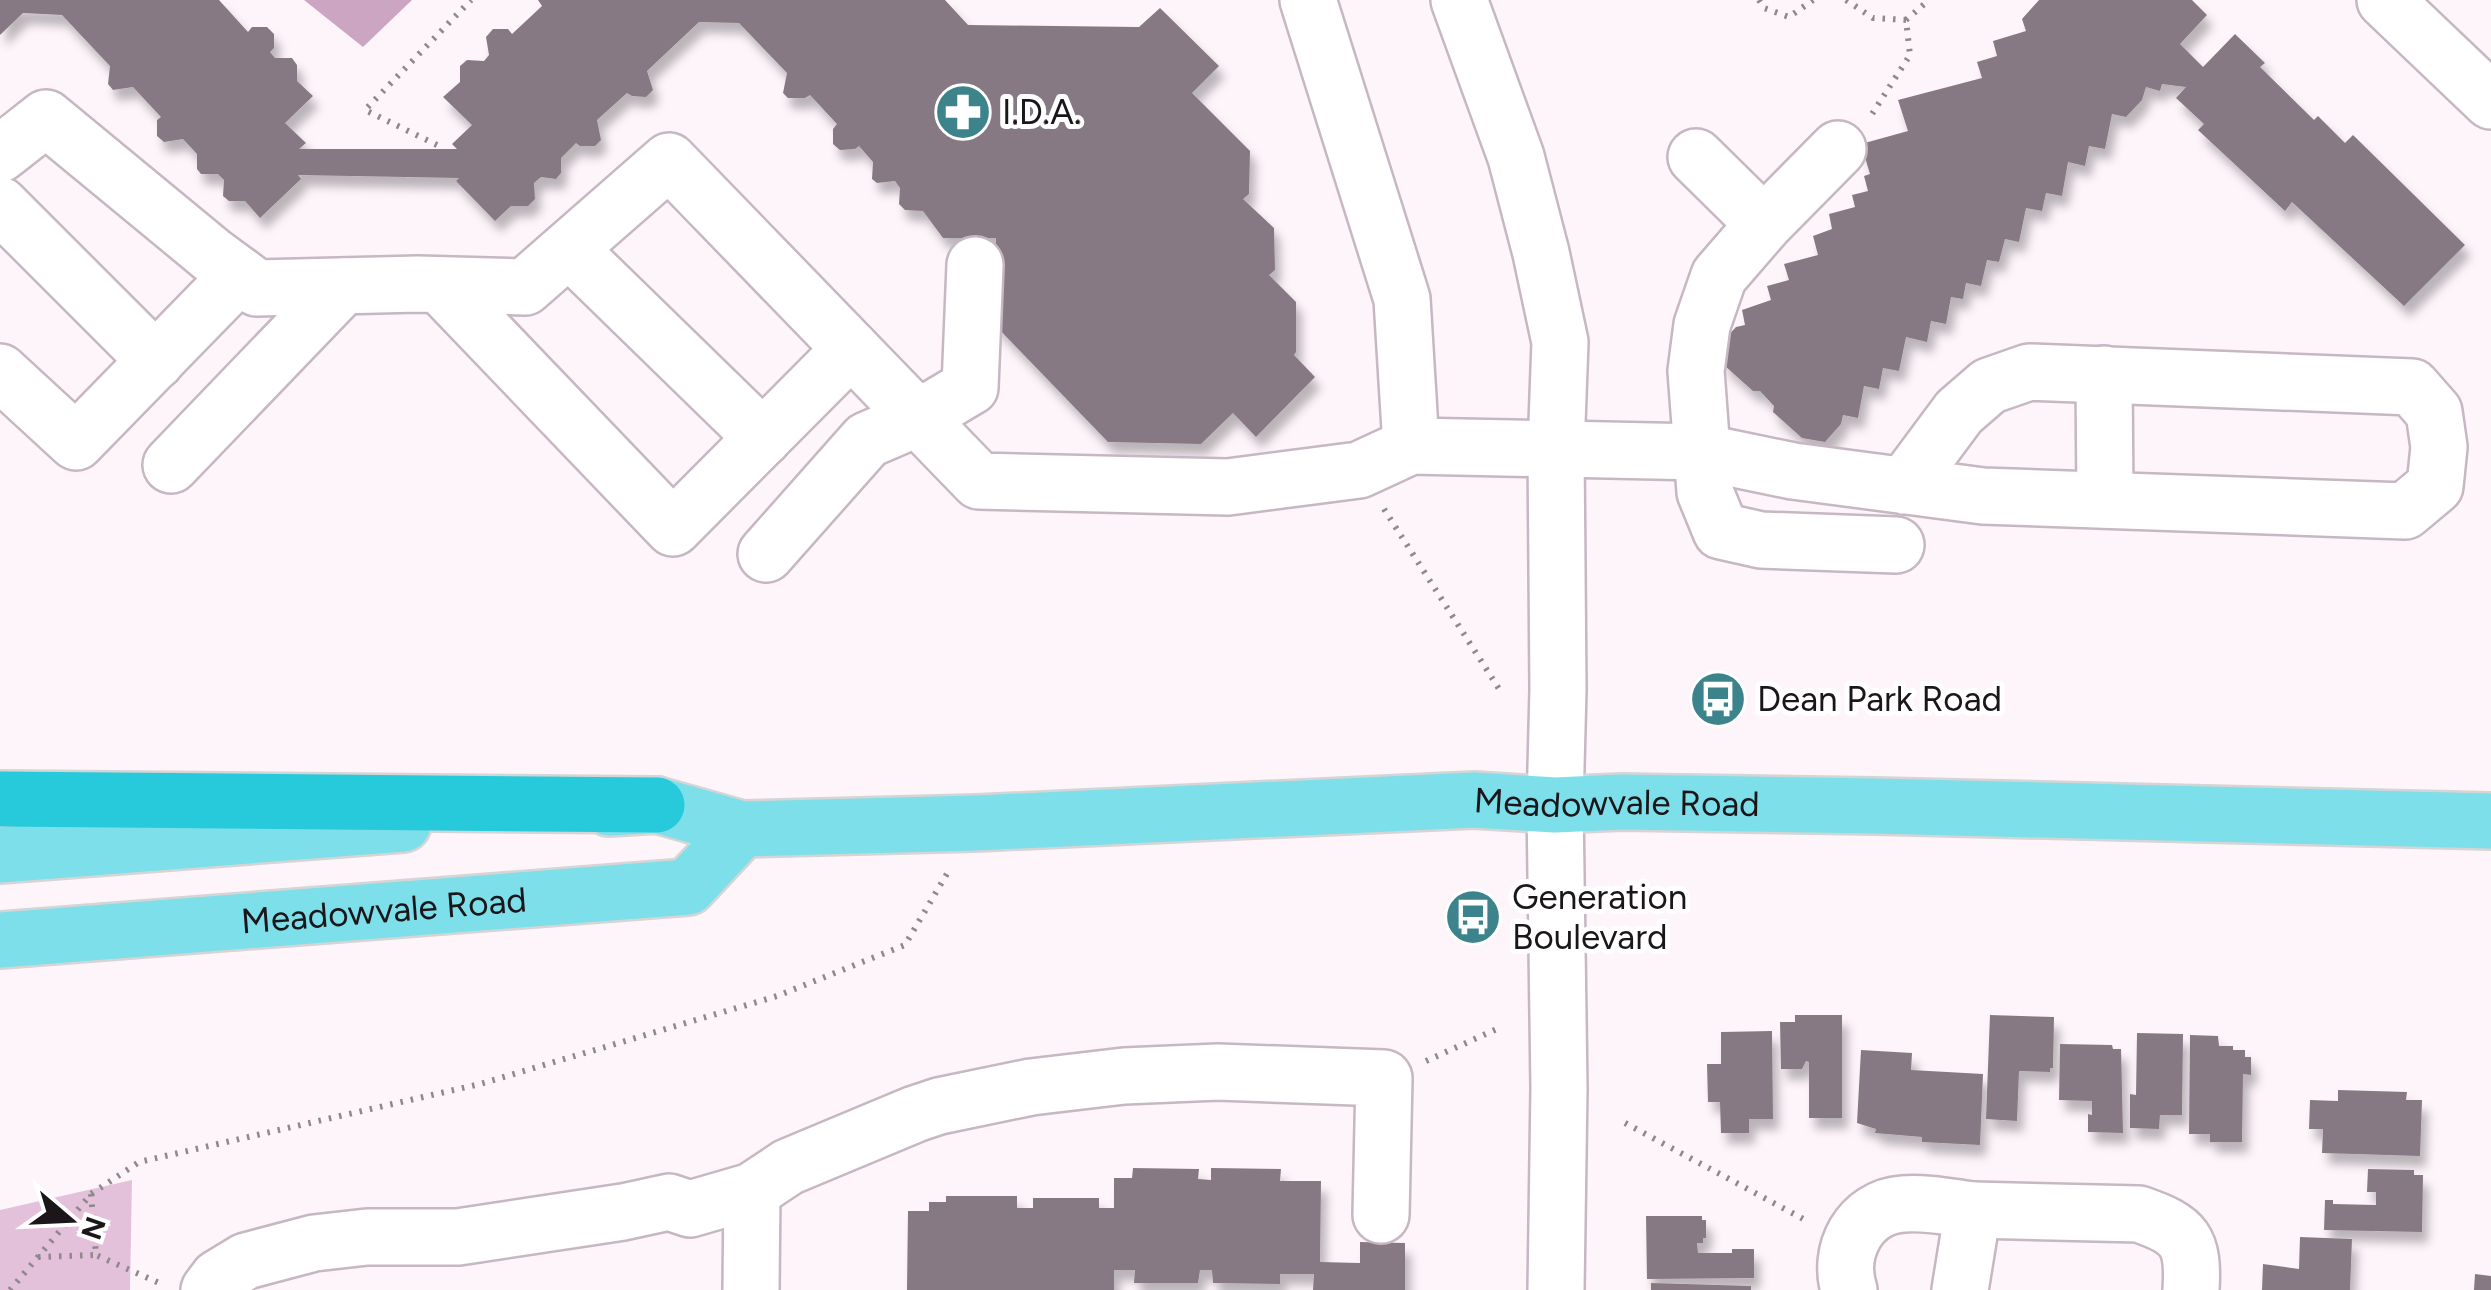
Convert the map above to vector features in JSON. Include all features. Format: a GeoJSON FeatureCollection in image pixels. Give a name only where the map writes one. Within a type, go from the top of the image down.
{"type":"FeatureCollection","features":[{"type":"Feature","properties":{"kind":"highway"},"geometry":{"type":"LineString","coordinates":[[0,799],[657,805]]}},
{"type":"Feature","properties":{"kind":"main road","name":"Meadowvale Road"},"geometry":{"type":"LineString","coordinates":[[0,854],[657,805],[742,830],[976,824],[1474,800],[2491,821]]}},
{"type":"Feature","properties":{"kind":"main road","name":"Meadowvale Road"},"geometry":{"type":"LineString","coordinates":[[0,940],[688,887],[742,830]]}},
{"type":"Feature","properties":{"kind":"street"},"geometry":{"type":"LineString","coordinates":[[1308,0],[1402,298],[1411,446]]}},
{"type":"Feature","properties":{"kind":"street"},"geometry":{"type":"LineString","coordinates":[[1460,0],[1516,157],[1560,342],[1556,450],[1556,1290]]}},
{"type":"Feature","properties":{"kind":"street"},"geometry":{"type":"LineString","coordinates":[[2385,0],[2491,101]]}},
{"type":"Feature","properties":{"kind":"street"},"geometry":{"type":"LineString","coordinates":[[0,154],[46,118],[258,288],[525,287],[668,162],[979,481],[1228,487],[1359,470],[1411,446],[1701,452],[1792,471],[1904,486],[1983,496],[2404,511],[2435,486],[2438,447],[2434,412],[2412,387],[2029,372],[1989,386],[1960,412],[1904,486]]}},
{"type":"Feature","properties":{"kind":"street"},"geometry":{"type":"LineString","coordinates":[[1838,148],[1719,276],[1702,325],[1696,371],[1704,492],[1721,531],[1761,540],[1896,545]]}},
{"type":"Feature","properties":{"kind":"street"},"geometry":{"type":"LineString","coordinates":[[1696,157],[1764,224]]}},
{"type":"Feature","properties":{"kind":"street"},"geometry":{"type":"LineString","coordinates":[[0,205],[156,361]]}},
{"type":"Feature","properties":{"kind":"street"},"geometry":{"type":"LineString","coordinates":[[569,249],[763,438]]}},
{"type":"Feature","properties":{"kind":"street"},"geometry":{"type":"LineString","coordinates":[[766,554],[867,440],[918,418],[970,387],[975,265]]}},
{"type":"Feature","properties":{"kind":"street"},"geometry":{"type":"LineString","coordinates":[[0,372],[76,442],[239,275]]}},
{"type":"Feature","properties":{"kind":"street"},"geometry":{"type":"LineString","coordinates":[[440,285],[673,528],[851,350]]}},
{"type":"Feature","properties":{"kind":"street"},"geometry":{"type":"LineString","coordinates":[[171,465],[343,286]]}},
{"type":"Feature","properties":{"kind":"street"},"geometry":{"type":"LineString","coordinates":[[2104,374],[2105,500]]}},
{"type":"Feature","properties":{"kind":"street"},"geometry":{"type":"LineString","coordinates":[[208,1290],[218,1278],[246,1260],[314,1243],[478,1234],[668,1202],[690,1208],[752,1191],[788,1167],[915,1114],[1008,1092],[1102,1078],[1288,1072],[1384,1080],[1381,1215]]}},
{"type":"Feature","properties":{"kind":"street"},"geometry":{"type":"LineString","coordinates":[[751,1290],[752,1191]]}},
{"type":"Feature","properties":{"kind":"street"},"geometry":{"type":"LineString","coordinates":[[1850,1267],[1867,1218],[1883,1208],[1902,1204],[1973,1210],[2139,1214],[2176,1229],[2190,1246],[2192,1290]]}},
{"type":"Feature","properties":{"kind":"street"},"geometry":{"type":"LineString","coordinates":[[1960,1290],[1973,1210]]}},
{"type":"Feature","properties":{"kind":"path"},"geometry":{"type":"LineString","coordinates":[[437,146],[365,110],[471,0]]}},
{"type":"Feature","properties":{"kind":"path"},"geometry":{"type":"LineString","coordinates":[[1759,0],[1764,8],[1789,17],[1813,0]]}},
{"type":"Feature","properties":{"kind":"path"},"geometry":{"type":"LineString","coordinates":[[1906,20],[1928,0]]}},
{"type":"Feature","properties":{"kind":"path"},"geometry":{"type":"LineString","coordinates":[[1359,470],[1501,692]]}},
{"type":"Feature","properties":{"kind":"path"},"geometry":{"type":"LineString","coordinates":[[10,1290],[91,1194],[139,1162],[480,1084],[776,996],[905,945],[976,824]]}},
{"type":"Feature","properties":{"kind":"path"},"geometry":{"type":"LineString","coordinates":[[1384,1080],[1498,1028]]}},
{"type":"Feature","properties":{"kind":"path"},"geometry":{"type":"LineString","coordinates":[[1625,1123],[1850,1267]]}},
{"type":"Feature","properties":{"kind":"path"},"geometry":{"type":"LineString","coordinates":[[91,1194],[96,1255]]}},
{"type":"Feature","properties":{"kind":"path"},"geometry":{"type":"LineString","coordinates":[[38,1257],[96,1255],[174,1290]]}},
{"type":"Feature","properties":{"kind":"shaded area"},"geometry":{"type":"Polygon","coordinates":[[[304,0],[412,0],[363,47],[304,0]]]}},
{"type":"Feature","properties":{"kind":"shaded area"},"geometry":{"type":"Polygon","coordinates":[[[132,1180],[130,1290],[0,1290],[0,1210],[132,1180]]]}},
{"type":"Feature","properties":{"kind":"building"},"geometry":{"type":"Polygon","coordinates":[[[0,0],[219,0],[248,32],[252,27],[267,27],[274,34],[274,48],[270,52],[275,58],[292,58],[297,65],[297,81],[313,96],[285,123],[306,143],[299,149],[457,149],[452,144],[472,125],[443,97],[460,82],[460,66],[467,60],[484,61],[489,55],[486,37],[493,29],[508,29],[512,34],[542,6],[538,0],[945,0],[968,25],[1139,27],[1160,8],[1219,66],[1192,93],[1250,151],[1249,194],[1243,199],[1274,228],[1275,270],[1269,275],[1296,302],[1294,355],[1315,377],[1256,437],[1233,413],[1201,444],[1108,442],[993,323],[996,238],[943,238],[923,211],[905,210],[899,204],[900,188],[895,181],[877,183],[872,179],[873,162],[859,146],[840,150],[833,144],[837,124],[810,95],[788,98],[783,93],[787,73],[739,23],[699,22],[647,71],[653,90],[646,97],[627,93],[597,120],[601,140],[595,146],[576,143],[561,158],[561,173],[556,179],[541,177],[534,183],[535,199],[528,206],[511,206],[495,221],[456,181],[459,178],[298,175],[301,179],[260,218],[245,201],[229,201],[223,196],[224,180],[218,174],[201,174],[197,154],[183,139],[164,142],[157,136],[157,120],[161,117],[133,87],[113,90],[108,84],[110,66],[62,15],[23,13],[0,35],[0,0]]]}},
{"type":"Feature","properties":{"kind":"building"},"geometry":{"type":"Polygon","coordinates":[[[2039,0],[2192,0],[2207,15],[2180,44],[2203,67],[2235,34],[2265,63],[2260,67],[2314,120],[2318,116],[2345,143],[2353,135],[2465,245],[2404,306],[2292,202],[2285,211],[2198,130],[2204,124],[2176,98],[2186,87],[2162,84],[2160,91],[2146,87],[2142,100],[2126,117],[2112,114],[2105,149],[2089,146],[2085,166],[2068,162],[2062,196],[2046,193],[2042,211],[2026,208],[2019,242],[2005,239],[1999,262],[1987,260],[1981,286],[1966,283],[1963,299],[1951,297],[1946,324],[1931,321],[1927,342],[1906,337],[1899,371],[1883,368],[1879,389],[1864,386],[1858,418],[1843,415],[1841,424],[1825,442],[1802,438],[1773,412],[1774,406],[1760,391],[1753,391],[1725,366],[1718,346],[1736,327],[1745,325],[1742,310],[1771,300],[1767,286],[1789,280],[1784,264],[1818,255],[1813,236],[1832,229],[1829,214],[1855,207],[1852,195],[1868,191],[1864,176],[1870,174],[1861,144],[1908,131],[1898,100],[1982,78],[1977,62],[1997,56],[1993,41],[2026,31],[2022,19],[2039,0]]]}},
{"type":"Feature","properties":{"kind":"building"},"geometry":{"type":"Polygon","coordinates":[[[1795,1015],[1842,1015],[1842,1118],[1809,1118],[1809,1062],[1802,1069],[1781,1069],[1780,1022],[1795,1022],[1795,1015]]]}},
{"type":"Feature","properties":{"kind":"building"},"geometry":{"type":"Polygon","coordinates":[[[1990,1015],[2054,1017],[2053,1068],[2050,1072],[2019,1071],[2017,1121],[1986,1119],[1990,1015]]]}},
{"type":"Feature","properties":{"kind":"building"},"geometry":{"type":"Polygon","coordinates":[[[1772,1031],[1773,1119],[1749,1119],[1749,1133],[1721,1133],[1720,1102],[1708,1102],[1707,1064],[1721,1064],[1721,1032],[1772,1031]]]}},
{"type":"Feature","properties":{"kind":"building"},"geometry":{"type":"Polygon","coordinates":[[[2137,1033],[2183,1034],[2182,1115],[2160,1115],[2159,1129],[2130,1128],[2130,1094],[2136,1095],[2137,1033]]]}},
{"type":"Feature","properties":{"kind":"building"},"geometry":{"type":"Polygon","coordinates":[[[2190,1035],[2218,1036],[2219,1046],[2245,1050],[2245,1057],[2251,1057],[2251,1075],[2243,1074],[2242,1142],[2210,1142],[2210,1134],[2189,1134],[2190,1035]]]}},
{"type":"Feature","properties":{"kind":"building"},"geometry":{"type":"Polygon","coordinates":[[[2060,1044],[2112,1045],[2113,1049],[2121,1049],[2123,1133],[2088,1132],[2092,1101],[2059,1100],[2060,1044]]]}},
{"type":"Feature","properties":{"kind":"building"},"geometry":{"type":"Polygon","coordinates":[[[1861,1050],[1912,1053],[1911,1070],[1983,1074],[1980,1145],[1922,1142],[1922,1137],[1875,1133],[1876,1129],[1857,1123],[1861,1050]]]}},
{"type":"Feature","properties":{"kind":"building"},"geometry":{"type":"Polygon","coordinates":[[[2338,1090],[2407,1092],[2406,1100],[2422,1100],[2420,1156],[2322,1153],[2323,1129],[2309,1129],[2310,1100],[2338,1101],[2338,1090]]]}},
{"type":"Feature","properties":{"kind":"building"},"geometry":{"type":"Polygon","coordinates":[[[1133,1168],[1199,1169],[1198,1179],[1211,1180],[1211,1168],[1281,1169],[1280,1181],[1321,1181],[1320,1262],[1360,1263],[1360,1242],[1405,1243],[1405,1290],[1313,1290],[1314,1274],[1280,1274],[1280,1284],[1213,1283],[1212,1270],[1200,1270],[1198,1283],[1134,1283],[1135,1270],[1114,1270],[1114,1290],[907,1290],[908,1211],[929,1211],[929,1202],[946,1202],[946,1196],[1017,1196],[1017,1208],[1033,1208],[1033,1198],[1099,1198],[1099,1208],[1114,1208],[1114,1178],[1132,1178],[1133,1168]]]}},
{"type":"Feature","properties":{"kind":"building"},"geometry":{"type":"Polygon","coordinates":[[[2368,1169],[2414,1170],[2414,1175],[2423,1175],[2422,1232],[2324,1230],[2325,1200],[2333,1200],[2333,1204],[2376,1205],[2376,1192],[2367,1192],[2368,1169]]]}},
{"type":"Feature","properties":{"kind":"building"},"geometry":{"type":"Polygon","coordinates":[[[1646,1216],[1702,1216],[1706,1220],[1706,1238],[1697,1243],[1698,1253],[1754,1249],[1754,1278],[1647,1279],[1646,1216]]]}},
{"type":"Feature","properties":{"kind":"building"},"geometry":{"type":"Polygon","coordinates":[[[2300,1237],[2352,1239],[2350,1290],[2262,1290],[2263,1264],[2299,1269],[2300,1237]]]}},
{"type":"Feature","properties":{"kind":"building"},"geometry":{"type":"Polygon","coordinates":[[[2475,1274],[2491,1276],[2491,1290],[2474,1290],[2475,1274]]]}},
{"type":"Feature","properties":{"kind":"building"},"geometry":{"type":"Polygon","coordinates":[[[1651,1283],[1751,1286],[1751,1290],[1651,1290],[1651,1283]]]}},
{"type":"Feature","properties":{"kind":"place","name":"I.D.A."},"geometry":{"type":"Point","coordinates":[963,112]}},
{"type":"Feature","properties":{"kind":"place","name":"Dean Park Road"},"geometry":{"type":"Point","coordinates":[1718,699]}},
{"type":"Feature","properties":{"kind":"place","name":"Generation Boulevard"},"geometry":{"type":"Point","coordinates":[1473,917]}}]}
